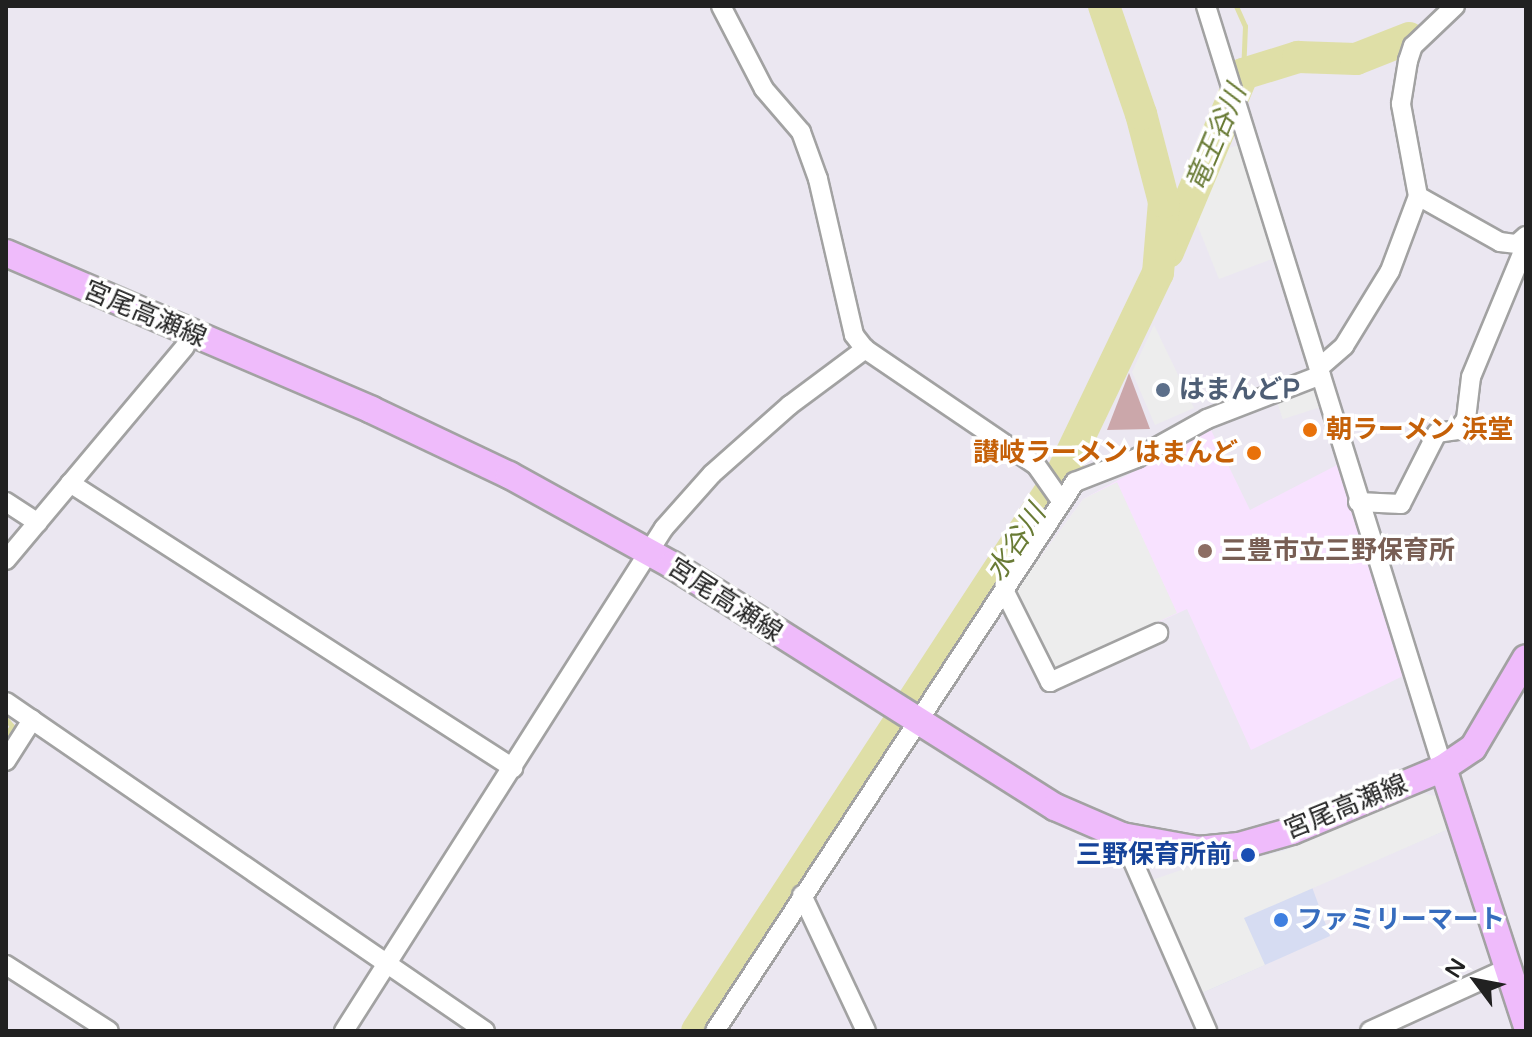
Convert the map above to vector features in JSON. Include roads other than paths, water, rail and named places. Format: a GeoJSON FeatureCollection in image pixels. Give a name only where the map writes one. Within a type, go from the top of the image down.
{"type":"FeatureCollection","features":[{"type":"Feature","properties":{"kind":"main road","name":"宮尾高瀬線"},"geometry":{"type":"LineString","coordinates":[[6,253],[458,449],[649,552],[885,704],[918,721],[1055,807],[1122,836],[1198,850],[1239,846],[1292,831],[1443,768],[1473,748],[1526,658]]}},
{"type":"Feature","properties":{"kind":"main road"},"geometry":{"type":"LineString","coordinates":[[1443,768],[1526,1024]]}},
{"type":"Feature","properties":{"kind":"street"},"geometry":{"type":"LineString","coordinates":[[721,6],[764,89],[801,132],[818,179],[854,335],[865,349],[1036,465],[1061,502]]}},
{"type":"Feature","properties":{"kind":"street"},"geometry":{"type":"LineString","coordinates":[[1206,6],[1443,768]]}},
{"type":"Feature","properties":{"kind":"street"},"geometry":{"type":"LineString","coordinates":[[715,1031],[1075,482],[1137,458],[1207,419],[1321,371],[1344,346],[1377,297],[1418,196],[1401,104],[1404,77],[1413,46],[1455,6]]}},
{"type":"Feature","properties":{"kind":"street"},"geometry":{"type":"LineString","coordinates":[[1358,502],[1401,504],[1437,433],[1458,430],[1466,419],[1471,377],[1522,254],[1524,239],[1500,242],[1418,196]]}},
{"type":"Feature","properties":{"kind":"street"},"geometry":{"type":"LineString","coordinates":[[6,560],[185,347]]}},
{"type":"Feature","properties":{"kind":"street"},"geometry":{"type":"LineString","coordinates":[[344,1031],[649,552],[712,474],[790,405],[865,349]]}},
{"type":"Feature","properties":{"kind":"street"},"geometry":{"type":"LineString","coordinates":[[70,483],[513,768]]}},
{"type":"Feature","properties":{"kind":"street"},"geometry":{"type":"LineString","coordinates":[[6,502],[38,523]]}},
{"type":"Feature","properties":{"kind":"street"},"geometry":{"type":"LineString","coordinates":[[1004,590],[1050,682],[1158,633]]}},
{"type":"Feature","properties":{"kind":"street"},"geometry":{"type":"LineString","coordinates":[[6,702],[485,1031]]}},
{"type":"Feature","properties":{"kind":"street"},"geometry":{"type":"LineString","coordinates":[[6,761],[32,720]]}},
{"type":"Feature","properties":{"kind":"street"},"geometry":{"type":"LineString","coordinates":[[1122,836],[1207,1031]]}},
{"type":"Feature","properties":{"kind":"street"},"geometry":{"type":"LineString","coordinates":[[802,895],[866,1031]]}},
{"type":"Feature","properties":{"kind":"street"},"geometry":{"type":"LineString","coordinates":[[6,965],[109,1031]]}},
{"type":"Feature","properties":{"kind":"street"},"geometry":{"type":"LineString","coordinates":[[1370,1031],[1508,968]]}},
{"type":"Feature","properties":{"kind":"waterway","name":"水谷川"},"geometry":{"type":"LineString","coordinates":[[697,1031],[1062,473],[1158,273],[1164,202],[1141,114],[1104,6]]}},
{"type":"Feature","properties":{"kind":"waterway"},"geometry":{"type":"LineString","coordinates":[[1236,6],[1245,26],[1243,74]]}},
{"type":"Feature","properties":{"kind":"waterway","name":"竜王谷川"},"geometry":{"type":"LineString","coordinates":[[1168,252],[1243,74],[1298,57],[1356,59],[1409,38]]}},
{"type":"Feature","properties":{"kind":"waterway"},"geometry":{"type":"LineString","coordinates":[[6,719],[12,726],[6,735]]}},
{"type":"Feature","properties":{"kind":"place","name":"はまんどP"},"geometry":{"type":"Point","coordinates":[1163,390]}},
{"type":"Feature","properties":{"kind":"place","name":"朝ラーメン 浜堂"},"geometry":{"type":"Point","coordinates":[1310,430]}},
{"type":"Feature","properties":{"kind":"place","name":"讃岐ラーメン はまんど"},"geometry":{"type":"Point","coordinates":[1254,453]}},
{"type":"Feature","properties":{"kind":"place","name":"三豊市立三野保育所"},"geometry":{"type":"Point","coordinates":[1205,551]}},
{"type":"Feature","properties":{"kind":"place","name":"三野保育所前"},"geometry":{"type":"Point","coordinates":[1248,855]}},
{"type":"Feature","properties":{"kind":"place","name":"ファミリーマート"},"geometry":{"type":"Point","coordinates":[1281,920]}}]}
